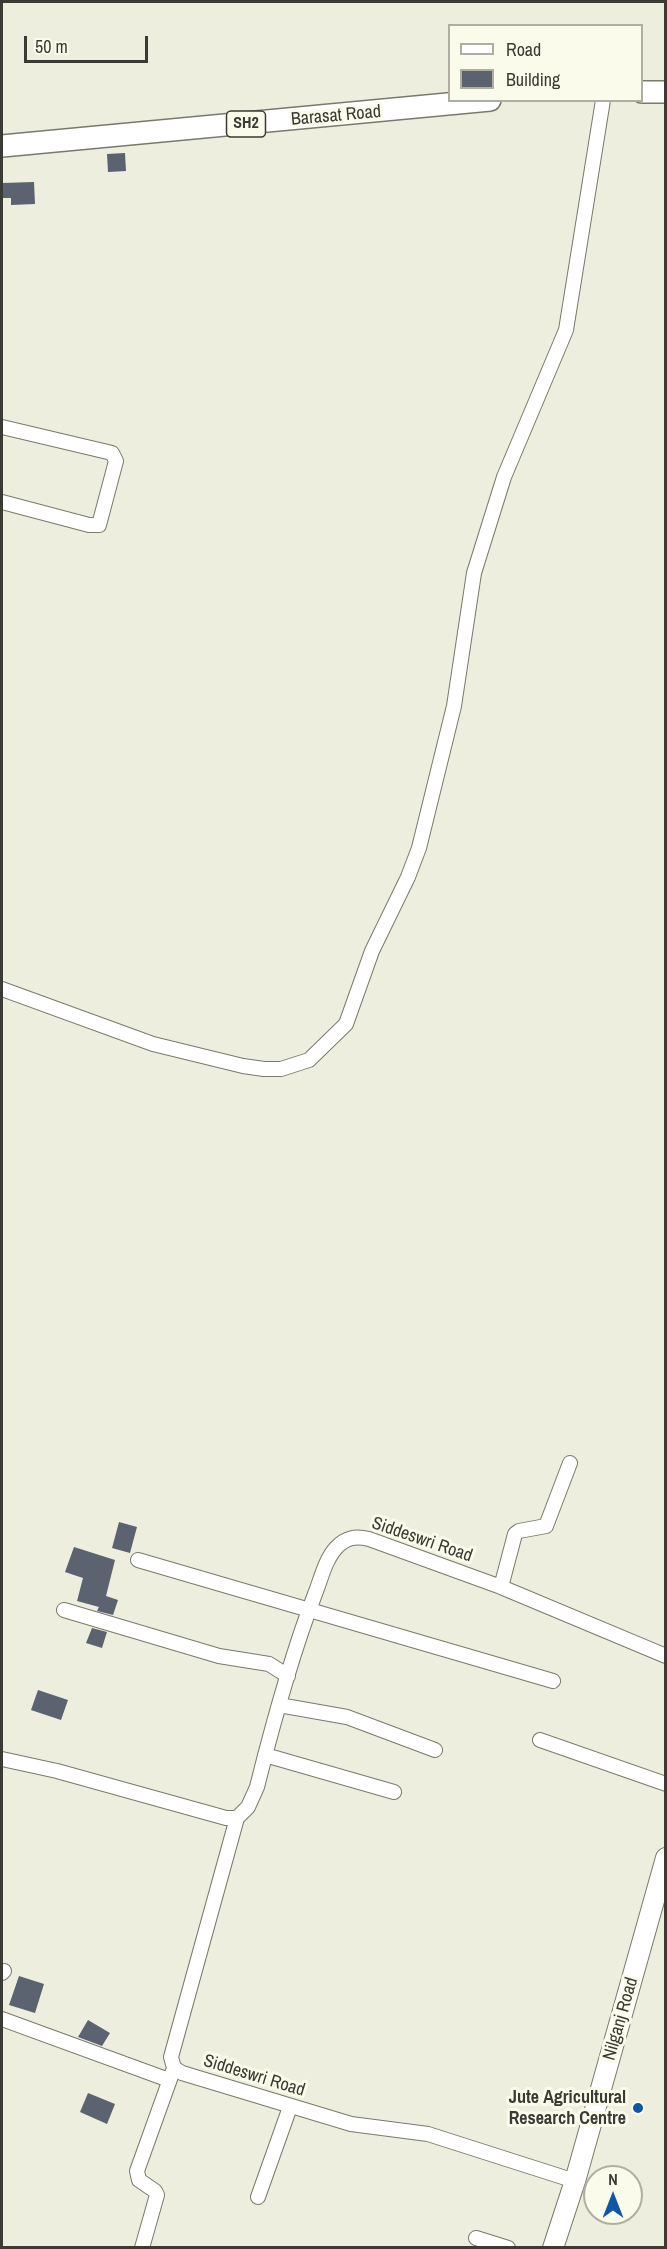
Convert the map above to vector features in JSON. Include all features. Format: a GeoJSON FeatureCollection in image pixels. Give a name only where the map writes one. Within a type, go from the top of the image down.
{"type":"FeatureCollection","features":[{"type":"Feature","properties":{"kind":"main road"},"geometry":{"type":"LineString","coordinates":[[643,92],[666,92]]}},
{"type":"Feature","properties":{"kind":"main road","name":"Barasat Road"},"geometry":{"type":"LineString","coordinates":[[2,146],[469,102]]}},
{"type":"Feature","properties":{"kind":"street"},"geometry":{"type":"LineString","coordinates":[[2,989],[153,1044],[264,1069],[281,1069],[309,1060],[346,1024],[372,951],[408,877],[419,848],[449,730],[474,573],[504,477],[566,330],[603,102]]}},
{"type":"Feature","properties":{"kind":"street"},"geometry":{"type":"LineString","coordinates":[[2,427],[112,453],[116,461],[102,521],[95,526],[2,502]]}},
{"type":"Feature","properties":{"kind":"street"},"geometry":{"type":"LineString","coordinates":[[501,1587],[515,1534],[519,1531],[546,1526],[570,1463]]}},
{"type":"Feature","properties":{"kind":"street","name":"Siddeswri Road"},"geometry":{"type":"LineString","coordinates":[[575,2181],[428,2134],[360,2126],[171,2074],[171,2057],[237,1818],[248,1807],[256,1787],[308,1611],[332,1554],[346,1539],[359,1537],[369,1539],[501,1587],[666,1656]]}},
{"type":"Feature","properties":{"kind":"street"},"geometry":{"type":"LineString","coordinates":[[138,1560],[553,1682]]}},
{"type":"Feature","properties":{"kind":"street"},"geometry":{"type":"LineString","coordinates":[[64,1610],[219,1656],[269,1664],[288,1676]]}},
{"type":"Feature","properties":{"kind":"street"},"geometry":{"type":"LineString","coordinates":[[279,1705],[347,1717],[435,1750]]}},
{"type":"Feature","properties":{"kind":"street"},"geometry":{"type":"LineString","coordinates":[[540,1740],[666,1784]]}},
{"type":"Feature","properties":{"kind":"street"},"geometry":{"type":"LineString","coordinates":[[265,1755],[394,1792]]}},
{"type":"Feature","properties":{"kind":"street"},"geometry":{"type":"LineString","coordinates":[[2,1759],[57,1771],[226,1818],[237,1818]]}},
{"type":"Feature","properties":{"kind":"street","name":"Nilganj Road"},"geometry":{"type":"LineString","coordinates":[[553,2247],[575,2181],[666,1858]]}},
{"type":"Feature","properties":{"kind":"street"},"geometry":{"type":"LineString","coordinates":[[2,2019],[171,2074],[137,2171],[139,2180],[155,2191],[157,2196],[142,2247]]}},
{"type":"Feature","properties":{"kind":"street"},"geometry":{"type":"LineString","coordinates":[[258,2197],[290,2107]]}},
{"type":"Feature","properties":{"kind":"street"},"geometry":{"type":"LineString","coordinates":[[476,2238],[508,2247]]}},
{"type":"Feature","properties":{"kind":"building"},"geometry":{"type":"Polygon","coordinates":[[[125,153],[126,171],[108,172],[107,154],[125,153]]]}},
{"type":"Feature","properties":{"kind":"building"},"geometry":{"type":"Polygon","coordinates":[[[34,182],[35,204],[11,205],[11,198],[2,198],[2,183],[34,182]]]}},
{"type":"Feature","properties":{"kind":"building"},"geometry":{"type":"Polygon","coordinates":[[[119,1522],[137,1527],[130,1553],[112,1548],[119,1522]]]}},
{"type":"Feature","properties":{"kind":"building"},"geometry":{"type":"Polygon","coordinates":[[[74,1547],[115,1560],[106,1596],[118,1600],[113,1615],[97,1611],[99,1607],[77,1601],[83,1578],[65,1572],[74,1547]]]}},
{"type":"Feature","properties":{"kind":"building"},"geometry":{"type":"Polygon","coordinates":[[[92,1628],[107,1632],[102,1648],[86,1643],[92,1628]]]}},
{"type":"Feature","properties":{"kind":"building"},"geometry":{"type":"Polygon","coordinates":[[[38,1690],[68,1700],[61,1720],[31,1710],[38,1690]]]}},
{"type":"Feature","properties":{"kind":"building"},"geometry":{"type":"Polygon","coordinates":[[[19,1976],[44,1984],[35,2013],[9,2005],[19,1976]]]}},
{"type":"Feature","properties":{"kind":"building"},"geometry":{"type":"Polygon","coordinates":[[[88,2020],[110,2033],[102,2046],[78,2037],[88,2020]]]}},
{"type":"Feature","properties":{"kind":"building"},"geometry":{"type":"Polygon","coordinates":[[[88,2093],[115,2104],[107,2124],[80,2112],[88,2093]]]}},
{"type":"Feature","properties":{"kind":"place","name":"Jute Agricultural Research Centre"},"geometry":{"type":"Point","coordinates":[638,2108]}}]}
